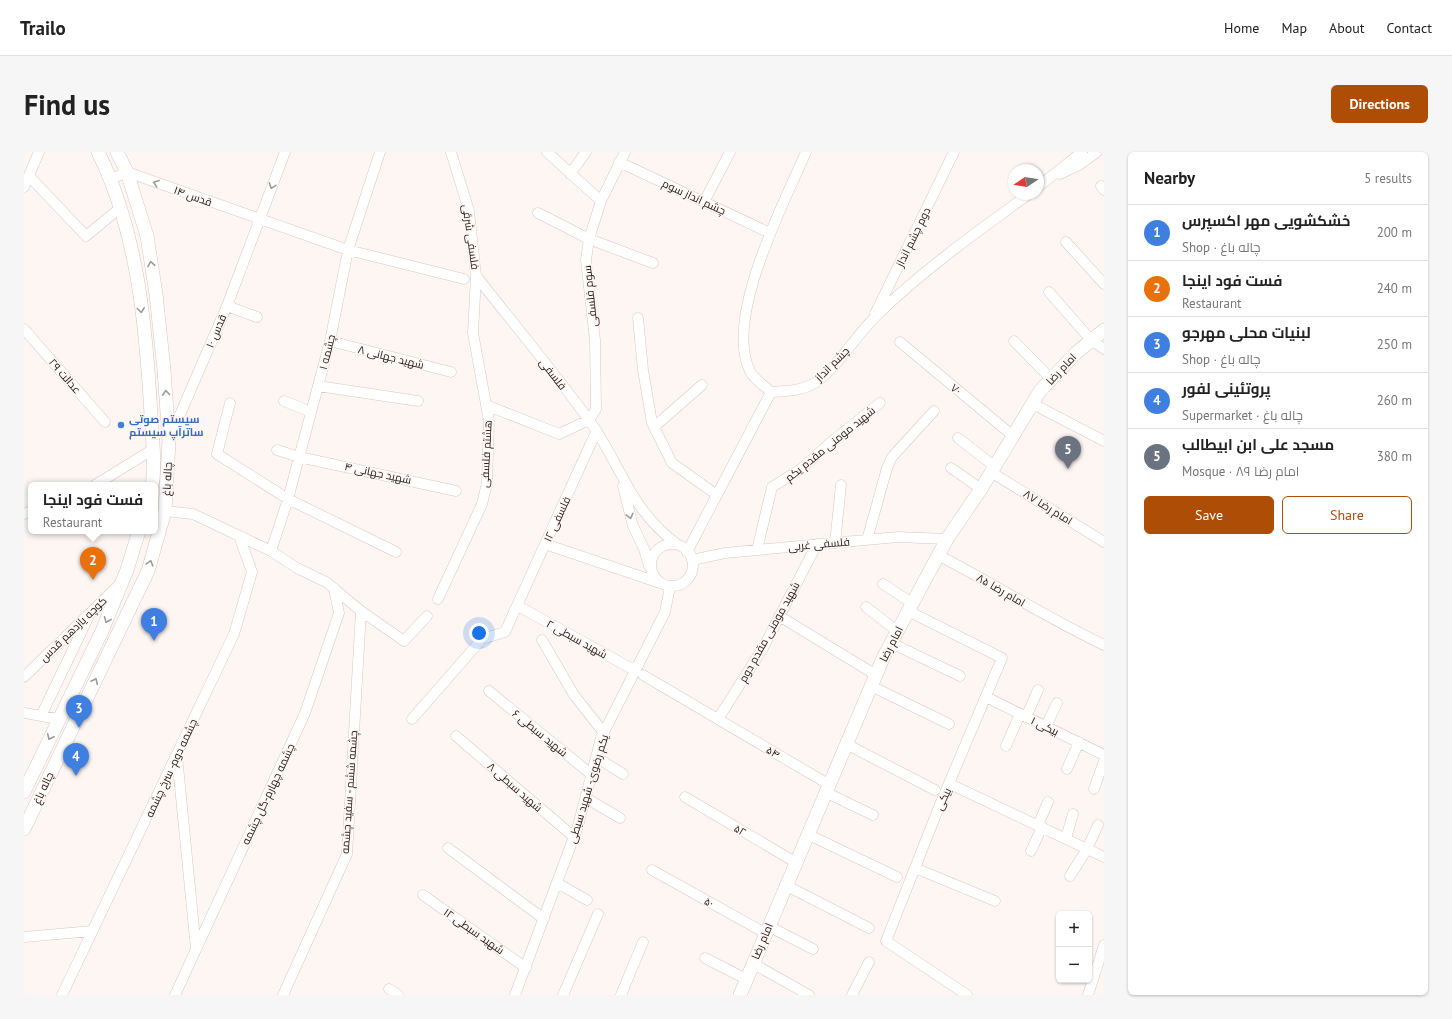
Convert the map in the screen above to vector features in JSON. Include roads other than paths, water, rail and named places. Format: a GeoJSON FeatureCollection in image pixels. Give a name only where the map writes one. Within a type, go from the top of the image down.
{"type":"FeatureCollection","features":[{"type":"Feature","properties":{"kind":"main road","name":"چاله باغ"},"geometry":{"type":"LineString","coordinates":[[98,152],[112,179],[129,240],[140,298],[148,372],[152,482]]}},
{"type":"Feature","properties":{"kind":"main road","name":"چاله باغ"},"geometry":{"type":"LineString","coordinates":[[24,830],[148,571],[165,511],[169,441],[164,370],[151,262],[147,236],[127,172],[117,152]]}},
{"type":"Feature","properties":{"kind":"main road","name":"امام رضا"},"geometry":{"type":"LineString","coordinates":[[740,995],[785,885],[873,681],[897,631],[946,539],[981,489],[1012,435],[1032,404],[1076,353],[1104,330]]}},
{"type":"Feature","properties":{"kind":"main road","name":"چاله باغ"},"geometry":{"type":"LineString","coordinates":[[24,792],[102,631],[122,582],[138,534]]}},
{"type":"Feature","properties":{"kind":"street"},"geometry":{"type":"LineString","coordinates":[[24,187],[39,152]]}},
{"type":"Feature","properties":{"kind":"street","name":"قدس ۱۰"},"geometry":{"type":"LineString","coordinates":[[169,441],[227,306],[285,152]]}},
{"type":"Feature","properties":{"kind":"street","name":"چشمه ۱"},"geometry":{"type":"LineString","coordinates":[[271,551],[288,499],[330,341],[348,250],[380,152]]}},
{"type":"Feature","properties":{"kind":"street","name":"فلسفی شرقی"},"geometry":{"type":"LineString","coordinates":[[451,152],[469,211],[476,276]]}},
{"type":"Feature","properties":{"kind":"street"},"geometry":{"type":"LineString","coordinates":[[547,152],[601,201]]}},
{"type":"Feature","properties":{"kind":"street"},"geometry":{"type":"LineString","coordinates":[[570,174],[586,152]]}},
{"type":"Feature","properties":{"kind":"street","name":"سوم فلسفی"},"geometry":{"type":"LineString","coordinates":[[589,420],[596,410],[595,340],[586,260],[589,239],[601,201],[625,152]]}},
{"type":"Feature","properties":{"kind":"street"},"geometry":{"type":"LineString","coordinates":[[704,202],[730,152]]}},
{"type":"Feature","properties":{"kind":"street"},"geometry":{"type":"LineString","coordinates":[[690,556],[717,495],[772,392],[752,374],[744,350],[747,302],[770,233],[806,152]]}},
{"type":"Feature","properties":{"kind":"street","name":"دوم چشم انداز"},"geometry":{"type":"LineString","coordinates":[[871,322],[954,152]]}},
{"type":"Feature","properties":{"kind":"street"},"geometry":{"type":"LineString","coordinates":[[1044,183],[1082,152]]}},
{"type":"Feature","properties":{"kind":"street"},"geometry":{"type":"LineString","coordinates":[[1048,180],[1079,165],[1097,152]]}},
{"type":"Feature","properties":{"kind":"street","name":"چشم انداز سوم"},"geometry":{"type":"LineString","coordinates":[[619,162],[770,233]]}},
{"type":"Feature","properties":{"kind":"street"},"geometry":{"type":"LineString","coordinates":[[112,179],[127,172]]}},
{"type":"Feature","properties":{"kind":"street","name":"قدس ۱۴"},"geometry":{"type":"LineString","coordinates":[[127,172],[259,220],[348,250],[464,280]]}},
{"type":"Feature","properties":{"kind":"street"},"geometry":{"type":"LineString","coordinates":[[29,176],[86,236],[120,208]]}},
{"type":"Feature","properties":{"kind":"street","name":"چشم انداز"},"geometry":{"type":"LineString","coordinates":[[772,392],[797,391],[818,380],[845,353],[871,322],[931,269],[1021,200]]}},
{"type":"Feature","properties":{"kind":"street"},"geometry":{"type":"LineString","coordinates":[[538,213],[589,239],[653,263]]}},
{"type":"Feature","properties":{"kind":"street"},"geometry":{"type":"LineString","coordinates":[[1066,242],[1104,284]]}},
{"type":"Feature","properties":{"kind":"street","name":"هشتم فلسفی"},"geometry":{"type":"LineString","coordinates":[[438,599],[476,518],[487,483],[489,421],[473,333],[476,276]]}},
{"type":"Feature","properties":{"kind":"street","name":"فلسفی"},"geometry":{"type":"LineString","coordinates":[[476,276],[589,420],[621,478]]}},
{"type":"Feature","properties":{"kind":"street"},"geometry":{"type":"LineString","coordinates":[[1049,292],[1091,340],[1104,349]]}},
{"type":"Feature","properties":{"kind":"street"},"geometry":{"type":"LineString","coordinates":[[227,306],[257,317]]}},
{"type":"Feature","properties":{"kind":"street"},"geometry":{"type":"LineString","coordinates":[[638,318],[643,370],[652,423],[672,463],[717,495]]}},
{"type":"Feature","properties":{"kind":"street","name":"عدالت ۲۹"},"geometry":{"type":"LineString","coordinates":[[24,329],[105,422]]}},
{"type":"Feature","properties":{"kind":"street"},"geometry":{"type":"LineString","coordinates":[[1014,340],[1052,379]]}},
{"type":"Feature","properties":{"kind":"street","name":"۸ شهید جهانی"},"geometry":{"type":"LineString","coordinates":[[330,341],[451,372]]}},
{"type":"Feature","properties":{"kind":"street","name":"۷۰"},"geometry":{"type":"LineString","coordinates":[[900,342],[1012,435]]}},
{"type":"Feature","properties":{"kind":"street"},"geometry":{"type":"LineString","coordinates":[[654,427],[702,385]]}},
{"type":"Feature","properties":{"kind":"street"},"geometry":{"type":"LineString","coordinates":[[318,386],[418,401]]}},
{"type":"Feature","properties":{"kind":"street"},"geometry":{"type":"LineString","coordinates":[[284,401],[311,412]]}},
{"type":"Feature","properties":{"kind":"street"},"geometry":{"type":"LineString","coordinates":[[230,403],[216,454],[288,499],[396,552]]}},
{"type":"Feature","properties":{"kind":"street","name":"شهید مومنی مقدم یکم"},"geometry":{"type":"LineString","coordinates":[[757,550],[772,487],[801,469],[830,443],[880,403]]}},
{"type":"Feature","properties":{"kind":"street"},"geometry":{"type":"LineString","coordinates":[[1032,404],[1104,441]]}},
{"type":"Feature","properties":{"kind":"street"},"geometry":{"type":"LineString","coordinates":[[486,405],[559,434],[589,420]]}},
{"type":"Feature","properties":{"kind":"street"},"geometry":{"type":"LineString","coordinates":[[867,540],[887,468],[892,457],[934,411]]}},
{"type":"Feature","properties":{"kind":"street","name":"۱۲ فلسفی"},"geometry":{"type":"LineString","coordinates":[[412,718],[482,639],[505,632],[596,432]]}},
{"type":"Feature","properties":{"kind":"street","name":"امام رضا ۸۷"},"geometry":{"type":"LineString","coordinates":[[958,438],[993,469],[1104,542]]}},
{"type":"Feature","properties":{"kind":"street"},"geometry":{"type":"LineString","coordinates":[[100,482],[152,450]]}},
{"type":"Feature","properties":{"kind":"street","name":"۴ شهید جهانی"},"geometry":{"type":"LineString","coordinates":[[277,450],[299,457],[456,491]]}},
{"type":"Feature","properties":{"kind":"street"},"geometry":{"type":"LineString","coordinates":[[951,468],[981,489]]}},
{"type":"Feature","properties":{"kind":"street"},"geometry":{"type":"LineString","coordinates":[[545,544],[670,587],[681,585],[689,578],[693,569],[690,556],[662,533],[644,514],[621,478]]}},
{"type":"Feature","properties":{"kind":"street"},"geometry":{"type":"LineString","coordinates":[[621,478],[633,526],[644,549],[651,571],[660,583]]}},
{"type":"Feature","properties":{"kind":"street"},"geometry":{"type":"LineString","coordinates":[[835,542],[841,484]]}},
{"type":"Feature","properties":{"kind":"street"},"geometry":{"type":"LineString","coordinates":[[165,511],[193,514],[271,551],[334,588],[361,611],[404,641],[427,616]]}},
{"type":"Feature","properties":{"kind":"street","name":"چشمه دوم- سرخ چشمه"},"geometry":{"type":"LineString","coordinates":[[62,995],[234,634],[252,572],[239,536]]}},
{"type":"Feature","properties":{"kind":"street","name":"فلسفی غربی"},"geometry":{"type":"LineString","coordinates":[[690,556],[898,537],[946,539]]}},
{"type":"Feature","properties":{"kind":"street"},"geometry":{"type":"LineString","coordinates":[[651,571],[652,556],[657,549],[666,544],[678,545]]}},
{"type":"Feature","properties":{"kind":"street","name":"شهید مومنی مقدم دوم"},"geometry":{"type":"LineString","coordinates":[[718,719],[763,648],[817,544]]}},
{"type":"Feature","properties":{"kind":"street","name":"امام رضا ۸۵"},"geometry":{"type":"LineString","coordinates":[[938,555],[1001,588],[1064,626],[1104,645]]}},
{"type":"Feature","properties":{"kind":"street","name":"کوچه یازدهم قدس"},"geometry":{"type":"LineString","coordinates":[[24,677],[91,610],[122,582]]}},
{"type":"Feature","properties":{"kind":"street"},"geometry":{"type":"LineString","coordinates":[[883,584],[910,607]]}},
{"type":"Feature","properties":{"kind":"street","name":"یکم رضوی- شهید سبطی"},"geometry":{"type":"LineString","coordinates":[[515,995],[574,838],[604,733],[640,673],[665,612],[670,587]]}},
{"type":"Feature","properties":{"kind":"street","name":"چشمه چهارم-گل چشمه"},"geometry":{"type":"LineString","coordinates":[[175,995],[305,713],[339,613],[334,588]]}},
{"type":"Feature","properties":{"kind":"street","name":"۲ شهید سبطی"},"geometry":{"type":"LineString","coordinates":[[518,606],[640,673],[718,719]]}},
{"type":"Feature","properties":{"kind":"street"},"geometry":{"type":"LineString","coordinates":[[866,607],[897,631]]}},
{"type":"Feature","properties":{"kind":"street","name":"بیکی"},"geometry":{"type":"LineString","coordinates":[[910,607],[1002,658],[939,807],[886,941],[967,995]]}},
{"type":"Feature","properties":{"kind":"street"},"geometry":{"type":"LineString","coordinates":[[41,716],[91,610]]}},
{"type":"Feature","properties":{"kind":"street","name":"چشمه ششم - سفید چشمه"},"geometry":{"type":"LineString","coordinates":[[283,995],[347,854],[361,611]]}},
{"type":"Feature","properties":{"kind":"street"},"geometry":{"type":"LineString","coordinates":[[779,616],[873,681],[949,724]]}},
{"type":"Feature","properties":{"kind":"street"},"geometry":{"type":"LineString","coordinates":[[542,640],[574,695],[604,733]]}},
{"type":"Feature","properties":{"kind":"street"},"geometry":{"type":"LineString","coordinates":[[891,643],[960,676]]}},
{"type":"Feature","properties":{"kind":"street"},"geometry":{"type":"LineString","coordinates":[[1006,746],[1038,690]]}},
{"type":"Feature","properties":{"kind":"street","name":"۶ شهید سبطی"},"geometry":{"type":"LineString","coordinates":[[489,691],[592,775]]}},
{"type":"Feature","properties":{"kind":"street","name":"۱ بیکی"},"geometry":{"type":"LineString","coordinates":[[986,697],[1104,755]]}},
{"type":"Feature","properties":{"kind":"street"},"geometry":{"type":"LineString","coordinates":[[1046,726],[1057,703]]}},
{"type":"Feature","properties":{"kind":"street"},"geometry":{"type":"LineString","coordinates":[[24,713],[58,720]]}},
{"type":"Feature","properties":{"kind":"street","name":"۵۴"},"geometry":{"type":"LineString","coordinates":[[718,719],[827,788],[873,815]]}},
{"type":"Feature","properties":{"kind":"street","name":"۸ شهید سبطی"},"geometry":{"type":"LineString","coordinates":[[456,736],[574,838]]}},
{"type":"Feature","properties":{"kind":"street"},"geometry":{"type":"LineString","coordinates":[[1067,769],[1079,742]]}},
{"type":"Feature","properties":{"kind":"street"},"geometry":{"type":"LineString","coordinates":[[846,744],[935,790]]}},
{"type":"Feature","properties":{"kind":"street"},"geometry":{"type":"LineString","coordinates":[[177,756],[196,950]]}},
{"type":"Feature","properties":{"kind":"street"},"geometry":{"type":"LineString","coordinates":[[596,757],[623,774]]}},
{"type":"Feature","properties":{"kind":"street"},"geometry":{"type":"LineString","coordinates":[[1094,789],[1104,761]]}},
{"type":"Feature","properties":{"kind":"street"},"geometry":{"type":"LineString","coordinates":[[950,784],[1104,857]]}},
{"type":"Feature","properties":{"kind":"street","name":"۵۲"},"geometry":{"type":"LineString","coordinates":[[685,797],[795,862]]}},
{"type":"Feature","properties":{"kind":"street"},"geometry":{"type":"LineString","coordinates":[[586,798],[620,818]]}},
{"type":"Feature","properties":{"kind":"street"},"geometry":{"type":"LineString","coordinates":[[1031,851],[1048,802]]}},
{"type":"Feature","properties":{"kind":"street"},"geometry":{"type":"LineString","coordinates":[[1066,838],[1074,814]]}},
{"type":"Feature","properties":{"kind":"street"},"geometry":{"type":"LineString","coordinates":[[1070,876],[1087,849],[1098,825]]}},
{"type":"Feature","properties":{"kind":"street"},"geometry":{"type":"LineString","coordinates":[[807,834],[896,877]]}},
{"type":"Feature","properties":{"kind":"street"},"geometry":{"type":"LineString","coordinates":[[448,848],[544,919]]}},
{"type":"Feature","properties":{"kind":"street"},"geometry":{"type":"LineString","coordinates":[[915,868],[995,901]]}},
{"type":"Feature","properties":{"kind":"street","name":"۵۰"},"geometry":{"type":"LineString","coordinates":[[652,870],[767,929],[813,949]]}},
{"type":"Feature","properties":{"kind":"street"},"geometry":{"type":"LineString","coordinates":[[557,883],[587,900]]}},
{"type":"Feature","properties":{"kind":"street"},"geometry":{"type":"LineString","coordinates":[[785,885],[869,928]]}},
{"type":"Feature","properties":{"kind":"street","name":"۱۲ شهید سبطی"},"geometry":{"type":"LineString","coordinates":[[423,895],[526,968]]}},
{"type":"Feature","properties":{"kind":"street"},"geometry":{"type":"LineString","coordinates":[[563,995],[598,914]]}},
{"type":"Feature","properties":{"kind":"street"},"geometry":{"type":"LineString","coordinates":[[24,937],[92,931]]}},
{"type":"Feature","properties":{"kind":"street"},"geometry":{"type":"LineString","coordinates":[[621,995],[643,942]]}},
{"type":"Feature","properties":{"kind":"street"},"geometry":{"type":"LineString","coordinates":[[1088,995],[1104,945]]}},
{"type":"Feature","properties":{"kind":"street"},"geometry":{"type":"LineString","coordinates":[[705,958],[746,979]]}},
{"type":"Feature","properties":{"kind":"street"},"geometry":{"type":"LineString","coordinates":[[852,995],[869,962]]}},
{"type":"Feature","properties":{"kind":"street"},"geometry":{"type":"LineString","coordinates":[[752,963],[809,995]]}},
{"type":"Feature","properties":{"kind":"place","name":"سیستم صوتی ساترآپ سیستم"},"geometry":{"type":"Point","coordinates":[121,425]}},
{"type":"Feature","properties":{"kind":"place","name":"مسجد علی ابن ابیطالب"},"geometry":{"type":"Point","coordinates":[1068,469]}},
{"type":"Feature","properties":{"kind":"place","name":"فست فود اينجا"},"geometry":{"type":"Point","coordinates":[93,580]}},
{"type":"Feature","properties":{"kind":"place","name":"خشکشویی مهر اکسپرس"},"geometry":{"type":"Point","coordinates":[154,641]}},
{"type":"Feature","properties":{"kind":"place","name":"لبنیات محلی مهرجو"},"geometry":{"type":"Point","coordinates":[79,728]}},
{"type":"Feature","properties":{"kind":"place","name":"پروتئینی لفور"},"geometry":{"type":"Point","coordinates":[76,776]}}]}
